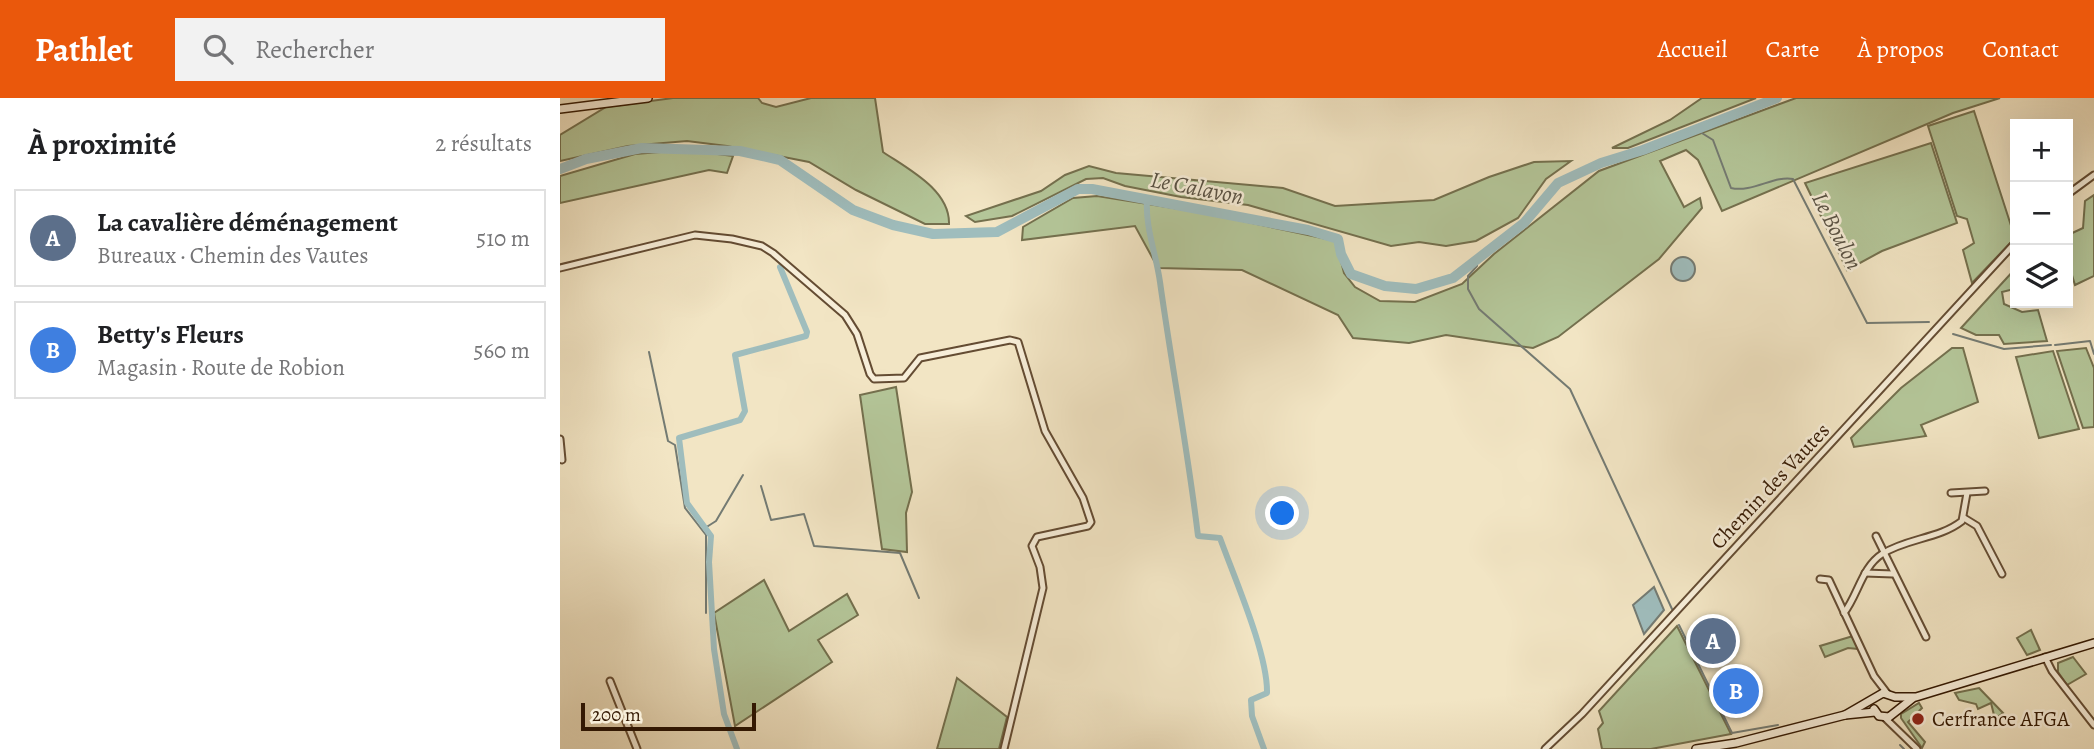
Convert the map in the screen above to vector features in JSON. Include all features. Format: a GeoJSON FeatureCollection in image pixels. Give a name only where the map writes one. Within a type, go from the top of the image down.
{"type":"FeatureCollection","features":[{"type":"Feature","properties":{"kind":"main road"},"geometry":{"type":"LineString","coordinates":[[560,109],[648,98]]}},
{"type":"Feature","properties":{"kind":"main road"},"geometry":{"type":"LineString","coordinates":[[1845,715],[1887,693],[1895,698],[1916,697],[2094,643]]}},
{"type":"Feature","properties":{"kind":"main road"},"geometry":{"type":"LineString","coordinates":[[1696,749],[1736,743],[1845,715],[1875,712],[1885,718],[1916,697]]}},
{"type":"Feature","properties":{"kind":"main road"},"geometry":{"type":"LineString","coordinates":[[1895,698],[1897,710]]}},
{"type":"Feature","properties":{"kind":"main road"},"geometry":{"type":"LineString","coordinates":[[1875,712],[1876,699]]}},
{"type":"Feature","properties":{"kind":"street"},"geometry":{"type":"LineString","coordinates":[[2073,190],[2094,175]]}},
{"type":"Feature","properties":{"kind":"street"},"geometry":{"type":"LineString","coordinates":[[560,268],[695,235],[762,246],[845,315],[853,325],[874,379],[904,378],[920,358],[1010,340],[1018,342],[1045,431],[1083,498],[1091,522],[1088,526],[1037,537],[1033,541],[1043,588],[1004,749]]}},
{"type":"Feature","properties":{"kind":"street","name":"Chemin des Vautes"},"geometry":{"type":"LineString","coordinates":[[1545,749],[1582,714],[2013,245]]}},
{"type":"Feature","properties":{"kind":"street"},"geometry":{"type":"LineString","coordinates":[[560,439],[562,460]]}},
{"type":"Feature","properties":{"kind":"street"},"geometry":{"type":"LineString","coordinates":[[1951,494],[1985,491]]}},
{"type":"Feature","properties":{"kind":"street"},"geometry":{"type":"LineString","coordinates":[[1964,518],[1967,493]]}},
{"type":"Feature","properties":{"kind":"street"},"geometry":{"type":"LineString","coordinates":[[1844,613],[1865,573],[1883,554],[1941,533],[1964,518]]}},
{"type":"Feature","properties":{"kind":"street"},"geometry":{"type":"LineString","coordinates":[[1964,518],[1977,526],[2002,574]]}},
{"type":"Feature","properties":{"kind":"street"},"geometry":{"type":"LineString","coordinates":[[1876,536],[1926,637]]}},
{"type":"Feature","properties":{"kind":"street"},"geometry":{"type":"LineString","coordinates":[[1865,573],[1893,574]]}},
{"type":"Feature","properties":{"kind":"street"},"geometry":{"type":"LineString","coordinates":[[1820,579],[1829,580],[1874,676],[1887,693]]}},
{"type":"Feature","properties":{"kind":"street"},"geometry":{"type":"LineString","coordinates":[[2045,657],[2052,671],[2094,726]]}},
{"type":"Feature","properties":{"kind":"street"},"geometry":{"type":"LineString","coordinates":[[1874,676],[1876,699]]}},
{"type":"Feature","properties":{"kind":"street"},"geometry":{"type":"LineString","coordinates":[[610,681],[637,749]]}},
{"type":"Feature","properties":{"kind":"street"},"geometry":{"type":"LineString","coordinates":[[1897,710],[1902,732]]}},
{"type":"Feature","properties":{"kind":"street"},"geometry":{"type":"LineString","coordinates":[[1885,718],[1917,749]]}},
{"type":"Feature","properties":{"kind":"green space"},"geometry":{"type":"Polygon","coordinates":[[[673,98],[758,98],[762,103],[776,107],[811,98],[875,98],[883,152],[915,173],[935,191],[943,201],[949,224],[925,224],[856,190],[809,162],[727,146],[687,141],[628,146],[560,161],[560,135],[606,107],[673,98]]]}},
{"type":"Feature","properties":{"kind":"green space"},"geometry":{"type":"Polygon","coordinates":[[[1702,98],[1756,98],[1628,148],[1612,148],[1670,120],[1702,98]]]}},
{"type":"Feature","properties":{"kind":"green space"},"geometry":{"type":"Polygon","coordinates":[[[1796,98],[2000,98],[1953,113],[1722,211],[1698,160],[1686,150],[1660,161],[1684,207],[1700,198],[1702,208],[1659,259],[1558,337],[1533,348],[1446,335],[1409,343],[1353,338],[1338,315],[1242,270],[1158,268],[1135,226],[1022,240],[1023,227],[1073,198],[1097,196],[1205,213],[1336,241],[1344,273],[1355,287],[1380,301],[1415,302],[1462,284],[1494,254],[1599,171],[1796,98]]]}},
{"type":"Feature","properties":{"kind":"green space"},"geometry":{"type":"Polygon","coordinates":[[[1974,111],[2010,223],[2010,243],[1972,283],[1963,250],[1974,243],[1967,219],[1957,216],[1928,126],[1974,111]]]}},
{"type":"Feature","properties":{"kind":"green space"},"geometry":{"type":"Polygon","coordinates":[[[1931,143],[1957,223],[1882,251],[1847,270],[1805,183],[1931,143]]]}},
{"type":"Feature","properties":{"kind":"green space"},"geometry":{"type":"Polygon","coordinates":[[[686,150],[733,156],[727,173],[709,170],[560,203],[560,176],[635,154],[686,150]]]}},
{"type":"Feature","properties":{"kind":"green space"},"geometry":{"type":"Polygon","coordinates":[[[1571,161],[1546,179],[1518,218],[1476,241],[1446,246],[1419,242],[1391,246],[1248,205],[1181,197],[1125,186],[1103,178],[1086,179],[1012,216],[975,222],[966,216],[1041,191],[1065,175],[1089,166],[1116,173],[1283,188],[1335,206],[1434,200],[1534,162],[1571,161]]]}},
{"type":"Feature","properties":{"kind":"green space"},"geometry":{"type":"Polygon","coordinates":[[[2094,195],[2094,276],[2075,285],[2073,233],[2083,228],[2085,201],[2094,195]]]}},
{"type":"Feature","properties":{"kind":"green space"},"geometry":{"type":"Polygon","coordinates":[[[2010,274],[2010,290],[2002,292],[2004,304],[2022,312],[2038,310],[2047,341],[2004,344],[1999,335],[1976,335],[1961,328],[2010,274]]]}},
{"type":"Feature","properties":{"kind":"green space"},"geometry":{"type":"Polygon","coordinates":[[[1952,348],[1963,348],[1978,402],[1921,425],[1926,436],[1854,447],[1851,438],[1901,388],[1952,348]]]}},
{"type":"Feature","properties":{"kind":"green space"},"geometry":{"type":"Polygon","coordinates":[[[2086,348],[2094,368],[2094,427],[2083,428],[2057,351],[2086,348]]]}},
{"type":"Feature","properties":{"kind":"green space"},"geometry":{"type":"Polygon","coordinates":[[[2053,351],[2079,429],[2039,438],[2016,357],[2053,351]]]}},
{"type":"Feature","properties":{"kind":"green space"},"geometry":{"type":"Polygon","coordinates":[[[896,387],[912,492],[906,513],[907,552],[882,549],[860,395],[896,387]]]}},
{"type":"Feature","properties":{"kind":"green space"},"geometry":{"type":"Polygon","coordinates":[[[764,580],[789,631],[847,594],[858,615],[818,640],[832,662],[735,726],[714,613],[764,580]]]}},
{"type":"Feature","properties":{"kind":"green space"},"geometry":{"type":"Polygon","coordinates":[[[1677,626],[1731,734],[1651,749],[1602,749],[1598,729],[1603,723],[1599,711],[1677,626]]]}},
{"type":"Feature","properties":{"kind":"green space"},"geometry":{"type":"Polygon","coordinates":[[[2031,630],[2040,650],[2027,655],[2017,638],[2031,630]]]}},
{"type":"Feature","properties":{"kind":"green space"},"geometry":{"type":"Polygon","coordinates":[[[1853,636],[1859,649],[1848,648],[1825,657],[1820,646],[1853,636]]]}},
{"type":"Feature","properties":{"kind":"green space"},"geometry":{"type":"Polygon","coordinates":[[[2073,657],[2086,674],[2067,685],[2058,672],[2058,663],[2073,657]]]}},
{"type":"Feature","properties":{"kind":"green space"},"geometry":{"type":"Polygon","coordinates":[[[957,678],[1007,717],[999,749],[937,749],[957,678]]]}},
{"type":"Feature","properties":{"kind":"green space"},"geometry":{"type":"Polygon","coordinates":[[[1979,688],[2003,713],[1995,719],[1991,703],[1978,709],[1976,704],[1959,700],[1955,693],[1979,688]]]}},
{"type":"Feature","properties":{"kind":"green space"},"geometry":{"type":"Polygon","coordinates":[[[1919,703],[1922,708],[1908,722],[1925,742],[1922,748],[1901,718],[1901,714],[1919,703]]]}},
{"type":"Feature","properties":{"kind":"water"},"geometry":{"type":"Polygon","coordinates":[[[1683,257],[1694,264],[1695,269],[1688,280],[1683,281],[1672,274],[1671,269],[1678,258],[1683,257]]]}},
{"type":"Feature","properties":{"kind":"water"},"geometry":{"type":"Polygon","coordinates":[[[1654,587],[1664,610],[1644,634],[1633,605],[1654,587]]]}},
{"type":"Feature","properties":{"kind":"waterway","name":"Le Calavon"},"geometry":{"type":"LineString","coordinates":[[560,169],[586,159],[642,148],[740,151],[780,160],[853,210],[893,225],[933,234],[997,232],[1078,189],[1092,189],[1308,230],[1338,239],[1341,254],[1351,274],[1385,286],[1416,289],[1453,278],[1524,223],[1558,183],[1601,163],[1643,150],[1777,98]]}},
{"type":"Feature","properties":{"kind":"waterway","name":"Le Boulon"},"geometry":{"type":"LineString","coordinates":[[1697,130],[1713,140],[1731,188],[1747,188],[1779,179],[1793,179],[1867,323],[1929,322]]}},
{"type":"Feature","properties":{"kind":"waterway"},"geometry":{"type":"LineString","coordinates":[[1147,198],[1149,230],[1160,282],[1198,536],[1220,538],[1256,637],[1266,677],[1267,693],[1251,700],[1252,716],[1264,749]]}},
{"type":"Feature","properties":{"kind":"waterway"},"geometry":{"type":"LineString","coordinates":[[1477,260],[1477,266],[1468,276],[1468,289],[1479,309],[1570,389],[1672,609]]}},
{"type":"Feature","properties":{"kind":"waterway"},"geometry":{"type":"LineString","coordinates":[[737,749],[724,714],[714,649],[709,562],[711,536],[687,503],[679,438],[740,420],[745,411],[735,355],[806,336],[807,332],[780,267]]}},
{"type":"Feature","properties":{"kind":"waterway","name":"Le Boulon"},"geometry":{"type":"LineString","coordinates":[[1953,334],[2004,349],[2051,345]]}},
{"type":"Feature","properties":{"kind":"waterway","name":"Le Boulon"},"geometry":{"type":"LineString","coordinates":[[2055,345],[2090,341],[2094,354]]}},
{"type":"Feature","properties":{"kind":"waterway"},"geometry":{"type":"LineString","coordinates":[[649,352],[668,441],[675,445],[685,508],[706,535],[706,613]]}},
{"type":"Feature","properties":{"kind":"waterway"},"geometry":{"type":"LineString","coordinates":[[705,528],[716,521],[743,475]]}},
{"type":"Feature","properties":{"kind":"waterway"},"geometry":{"type":"LineString","coordinates":[[761,486],[771,520],[804,514],[814,546],[900,553],[919,598]]}},
{"type":"Feature","properties":{"kind":"waterway"},"geometry":{"type":"LineString","coordinates":[[1679,625],[1732,733],[1778,725]]}},
{"type":"Feature","properties":{"kind":"waterway"},"geometry":{"type":"LineString","coordinates":[[1900,745],[1904,749]]}},
{"type":"Feature","properties":{"kind":"place","name":"La cavalière déménagement"},"geometry":{"type":"Point","coordinates":[1713,641]}},
{"type":"Feature","properties":{"kind":"place","name":"Betty's Fleurs"},"geometry":{"type":"Point","coordinates":[1736,691]}},
{"type":"Feature","properties":{"kind":"place","name":"Cerfrance AFGA"},"geometry":{"type":"Point","coordinates":[1918,719]}}]}
